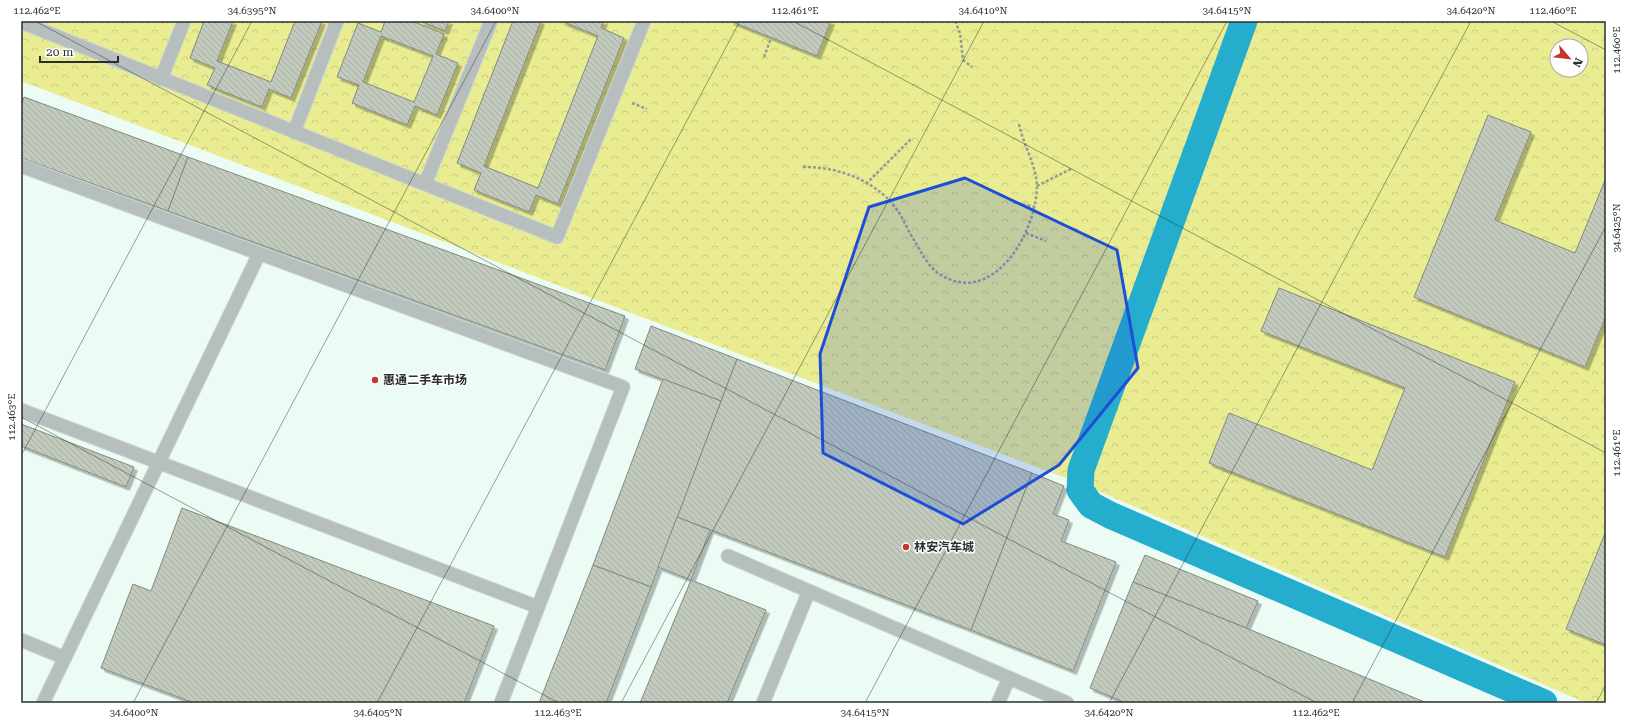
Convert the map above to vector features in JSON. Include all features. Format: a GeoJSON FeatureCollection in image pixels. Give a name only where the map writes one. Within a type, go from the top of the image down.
{"type":"FeatureCollection","features":[{"type":"Feature","properties":{"kind":"lane"},"geometry":{"type":"LineString","coordinates":[[161,78],[184,21]]}},
{"type":"Feature","properties":{"kind":"lane"},"geometry":{"type":"LineString","coordinates":[[294,132],[336,21]]}},
{"type":"Feature","properties":{"kind":"lane"},"geometry":{"type":"LineString","coordinates":[[425,184],[491,21]]}},
{"type":"Feature","properties":{"kind":"lane"},"geometry":{"type":"LineString","coordinates":[[21,22],[557,237],[644,21]]}},
{"type":"Feature","properties":{"kind":"lane"},"geometry":{"type":"LineString","coordinates":[[21,166],[623,387],[500,703]]}},
{"type":"Feature","properties":{"kind":"lane"},"geometry":{"type":"LineString","coordinates":[[43,703],[259,254]]}},
{"type":"Feature","properties":{"kind":"lane"},"geometry":{"type":"LineString","coordinates":[[21,410],[538,607]]}},
{"type":"Feature","properties":{"kind":"lane"},"geometry":{"type":"LineString","coordinates":[[728,556],[1067,703]]}},
{"type":"Feature","properties":{"kind":"lane"},"geometry":{"type":"LineString","coordinates":[[763,703],[809,592]]}},
{"type":"Feature","properties":{"kind":"lane"},"geometry":{"type":"LineString","coordinates":[[21,640],[65,658]]}},
{"type":"Feature","properties":{"kind":"lane"},"geometry":{"type":"LineString","coordinates":[[998,703],[1009,678]]}},
{"type":"Feature","properties":{"kind":"path"},"geometry":{"type":"LineString","coordinates":[[955,21],[960,33],[962,60],[972,66]]}},
{"type":"Feature","properties":{"kind":"path"},"geometry":{"type":"LineString","coordinates":[[764,57],[771,38]]}},
{"type":"Feature","properties":{"kind":"path"},"geometry":{"type":"LineString","coordinates":[[803,167],[823,167],[838,170],[851,175],[887,199],[897,211],[925,259],[938,273],[953,280],[966,282],[986,278],[1004,265],[1021,245],[1035,207],[1037,186],[1031,162],[1018,124]]}},
{"type":"Feature","properties":{"kind":"path"},"geometry":{"type":"LineString","coordinates":[[866,184],[912,138]]}},
{"type":"Feature","properties":{"kind":"path"},"geometry":{"type":"LineString","coordinates":[[1037,186],[1073,168]]}},
{"type":"Feature","properties":{"kind":"path"},"geometry":{"type":"LineString","coordinates":[[1013,202],[1035,207]]}},
{"type":"Feature","properties":{"kind":"path"},"geometry":{"type":"LineString","coordinates":[[1026,233],[1046,241]]}},
{"type":"Feature","properties":{"kind":"highlighted area"},"geometry":{"type":"Polygon","coordinates":[[[965,178],[1117,250],[1138,368],[1059,465],[963,524],[823,453],[820,354],[869,207],[965,178]]]}},
{"type":"Feature","properties":{"kind":"green space"},"geometry":{"type":"Polygon","coordinates":[[[21,21],[1606,21],[1606,703],[1586,703],[1089,487],[21,81],[21,21]]]}},
{"type":"Feature","properties":{"kind":"building"},"geometry":{"type":"Polygon","coordinates":[[[204,21],[233,21],[217,61],[271,82],[295,21],[322,21],[291,98],[269,89],[262,107],[207,85],[215,68],[190,58],[204,21]]]}},
{"type":"Feature","properties":{"kind":"building"},"geometry":{"type":"Polygon","coordinates":[[[385,21],[412,21],[444,34],[436,54],[458,63],[437,115],[415,106],[407,125],[352,103],[359,85],[337,77],[358,23],[381,32],[385,21]],[[381,36],[363,82],[414,102],[433,56],[381,36]]]}},
{"type":"Feature","properties":{"kind":"building"},"geometry":{"type":"Polygon","coordinates":[[[420,21],[449,21],[445,31],[420,21]]]}},
{"type":"Feature","properties":{"kind":"building"},"geometry":{"type":"Polygon","coordinates":[[[513,21],[541,21],[484,166],[538,188],[598,36],[561,21],[604,21],[601,28],[624,38],[558,204],[536,195],[529,212],[474,190],[481,173],[457,163],[513,21]]]}},
{"type":"Feature","properties":{"kind":"building"},"geometry":{"type":"Polygon","coordinates":[[[730,21],[831,21],[817,56],[730,21]]]}},
{"type":"Feature","properties":{"kind":"building"},"geometry":{"type":"Polygon","coordinates":[[[24,97],[188,157],[168,211],[21,158],[21,106],[24,97]]]}},
{"type":"Feature","properties":{"kind":"building"},"geometry":{"type":"Polygon","coordinates":[[[1488,115],[1531,132],[1495,220],[1575,253],[1606,178],[1606,316],[1585,367],[1414,297],[1488,115]]]}},
{"type":"Feature","properties":{"kind":"building"},"geometry":{"type":"Polygon","coordinates":[[[188,157],[625,316],[605,370],[168,211],[188,157]]]}},
{"type":"Feature","properties":{"kind":"building"},"geometry":{"type":"Polygon","coordinates":[[[1279,288],[1515,382],[1445,557],[1209,463],[1229,413],[1372,470],[1405,388],[1261,331],[1279,288]]]}},
{"type":"Feature","properties":{"kind":"building"},"geometry":{"type":"Polygon","coordinates":[[[651,326],[737,359],[721,401],[635,369],[651,326]]]}},
{"type":"Feature","properties":{"kind":"building"},"geometry":{"type":"Polygon","coordinates":[[[737,359],[1032,473],[971,630],[677,517],[737,359]]]}},
{"type":"Feature","properties":{"kind":"building"},"geometry":{"type":"Polygon","coordinates":[[[663,379],[721,401],[651,587],[593,565],[663,379]]]}},
{"type":"Feature","properties":{"kind":"building"},"geometry":{"type":"Polygon","coordinates":[[[21,424],[134,467],[126,487],[21,446],[21,424]]]}},
{"type":"Feature","properties":{"kind":"building"},"geometry":{"type":"Polygon","coordinates":[[[1032,473],[1064,486],[1053,514],[1069,520],[1061,541],[1116,562],[1073,671],[971,630],[1032,473]]]}},
{"type":"Feature","properties":{"kind":"building"},"geometry":{"type":"Polygon","coordinates":[[[182,508],[494,626],[464,703],[194,703],[101,668],[133,584],[151,591],[182,508]]]}},
{"type":"Feature","properties":{"kind":"building"},"geometry":{"type":"Polygon","coordinates":[[[677,517],[710,530],[691,580],[658,567],[677,517]]]}},
{"type":"Feature","properties":{"kind":"building"},"geometry":{"type":"Polygon","coordinates":[[[1606,531],[1606,645],[1566,629],[1606,531]]]}},
{"type":"Feature","properties":{"kind":"building"},"geometry":{"type":"Polygon","coordinates":[[[1145,555],[1258,601],[1246,628],[1133,582],[1145,555]]]}},
{"type":"Feature","properties":{"kind":"building"},"geometry":{"type":"Polygon","coordinates":[[[593,565],[651,587],[606,703],[539,703],[593,565]]]}},
{"type":"Feature","properties":{"kind":"building"},"geometry":{"type":"Polygon","coordinates":[[[691,580],[766,610],[727,703],[640,703],[691,580]]]}},
{"type":"Feature","properties":{"kind":"building"},"geometry":{"type":"Polygon","coordinates":[[[1133,582],[1427,703],[1126,703],[1090,688],[1133,582]]]}},
{"type":"Feature","properties":{"kind":"waterway"},"geometry":{"type":"LineString","coordinates":[[1244,21],[1081,470],[1080,490],[1091,505],[1110,515],[1544,703]]}},
{"type":"Feature","properties":{"kind":"place","name":"惠通二手车市场"},"geometry":{"type":"Point","coordinates":[375,380]}},
{"type":"Feature","properties":{"kind":"place","name":"林安汽车城"},"geometry":{"type":"Point","coordinates":[906,547]}}]}
